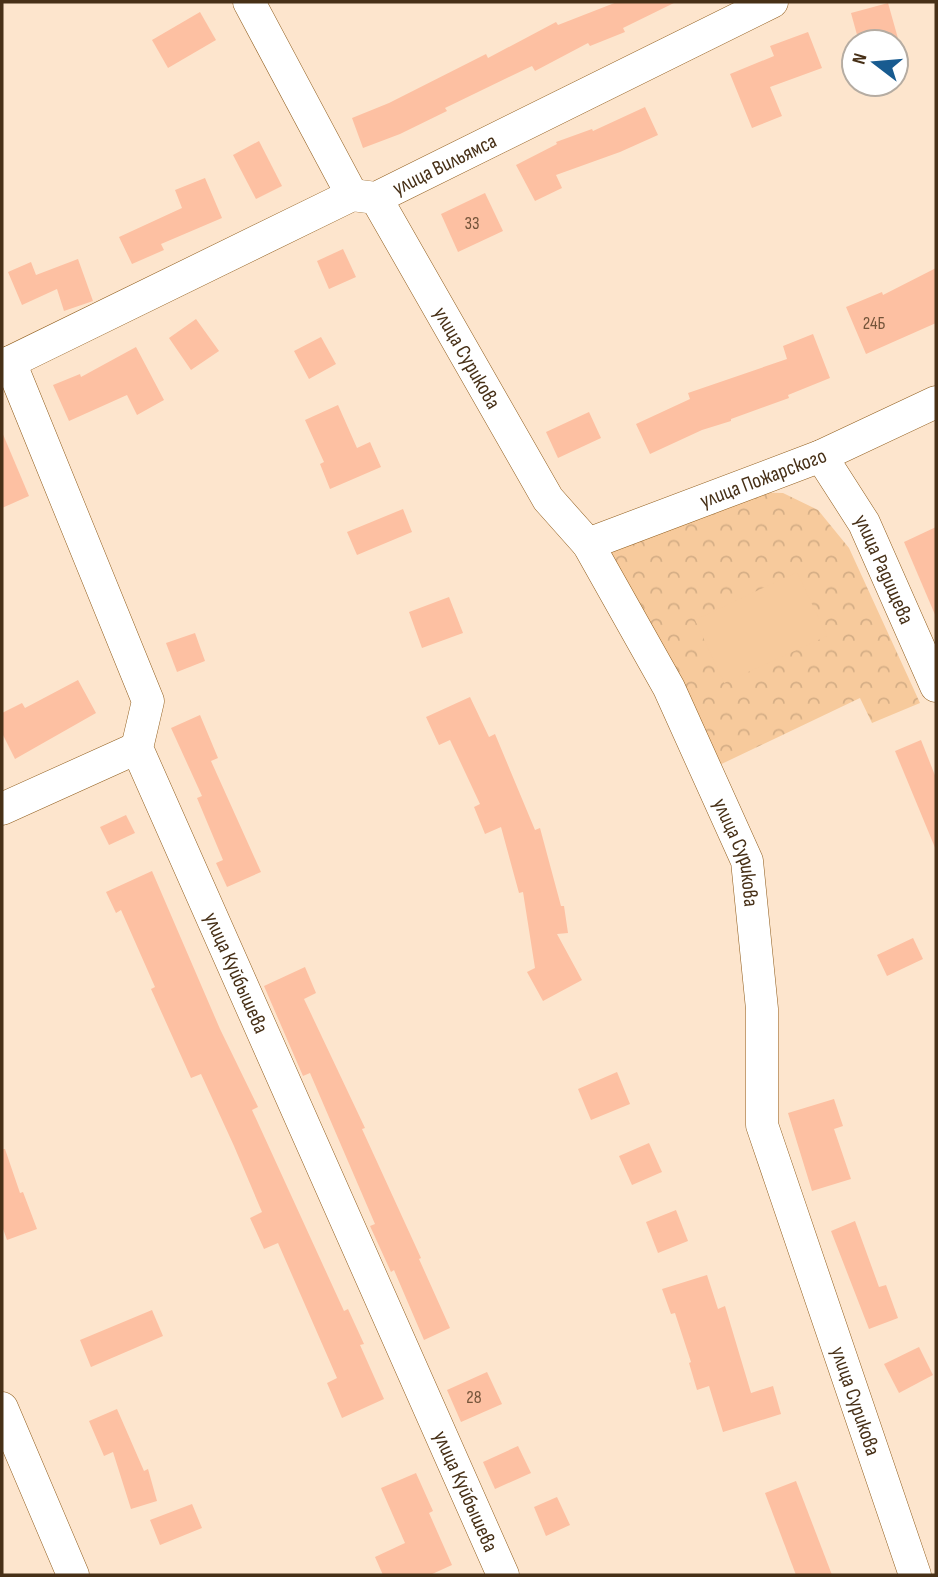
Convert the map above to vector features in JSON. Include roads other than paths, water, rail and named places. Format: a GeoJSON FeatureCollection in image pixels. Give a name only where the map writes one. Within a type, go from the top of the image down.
{"type":"FeatureCollection","features":[{"type":"Feature","properties":{"kind":"street","name":"улица Сурикова"},"geometry":{"type":"LineString","coordinates":[[249,2],[548,499],[588,544],[669,688],[747,861],[762,1009],[762,1125],[915,1575]]}},
{"type":"Feature","properties":{"kind":"street","name":"улица Вильямса"},"geometry":{"type":"LineString","coordinates":[[6,364],[772,2]]}},
{"type":"Feature","properties":{"kind":"street"},"geometry":{"type":"LineString","coordinates":[[2,809],[137,748],[148,701],[6,364]]}},
{"type":"Feature","properties":{"kind":"street","name":"улица Пожарского"},"geometry":{"type":"LineString","coordinates":[[588,544],[821,456],[936,402]]}},
{"type":"Feature","properties":{"kind":"street","name":"улица Радищева"},"geometry":{"type":"LineString","coordinates":[[821,456],[864,523],[936,686]]}},
{"type":"Feature","properties":{"kind":"street","name":"улица Куйбышева"},"geometry":{"type":"LineString","coordinates":[[137,748],[503,1575]]}},
{"type":"Feature","properties":{"kind":"street"},"geometry":{"type":"LineString","coordinates":[[2,1408],[73,1575]]}}]}
